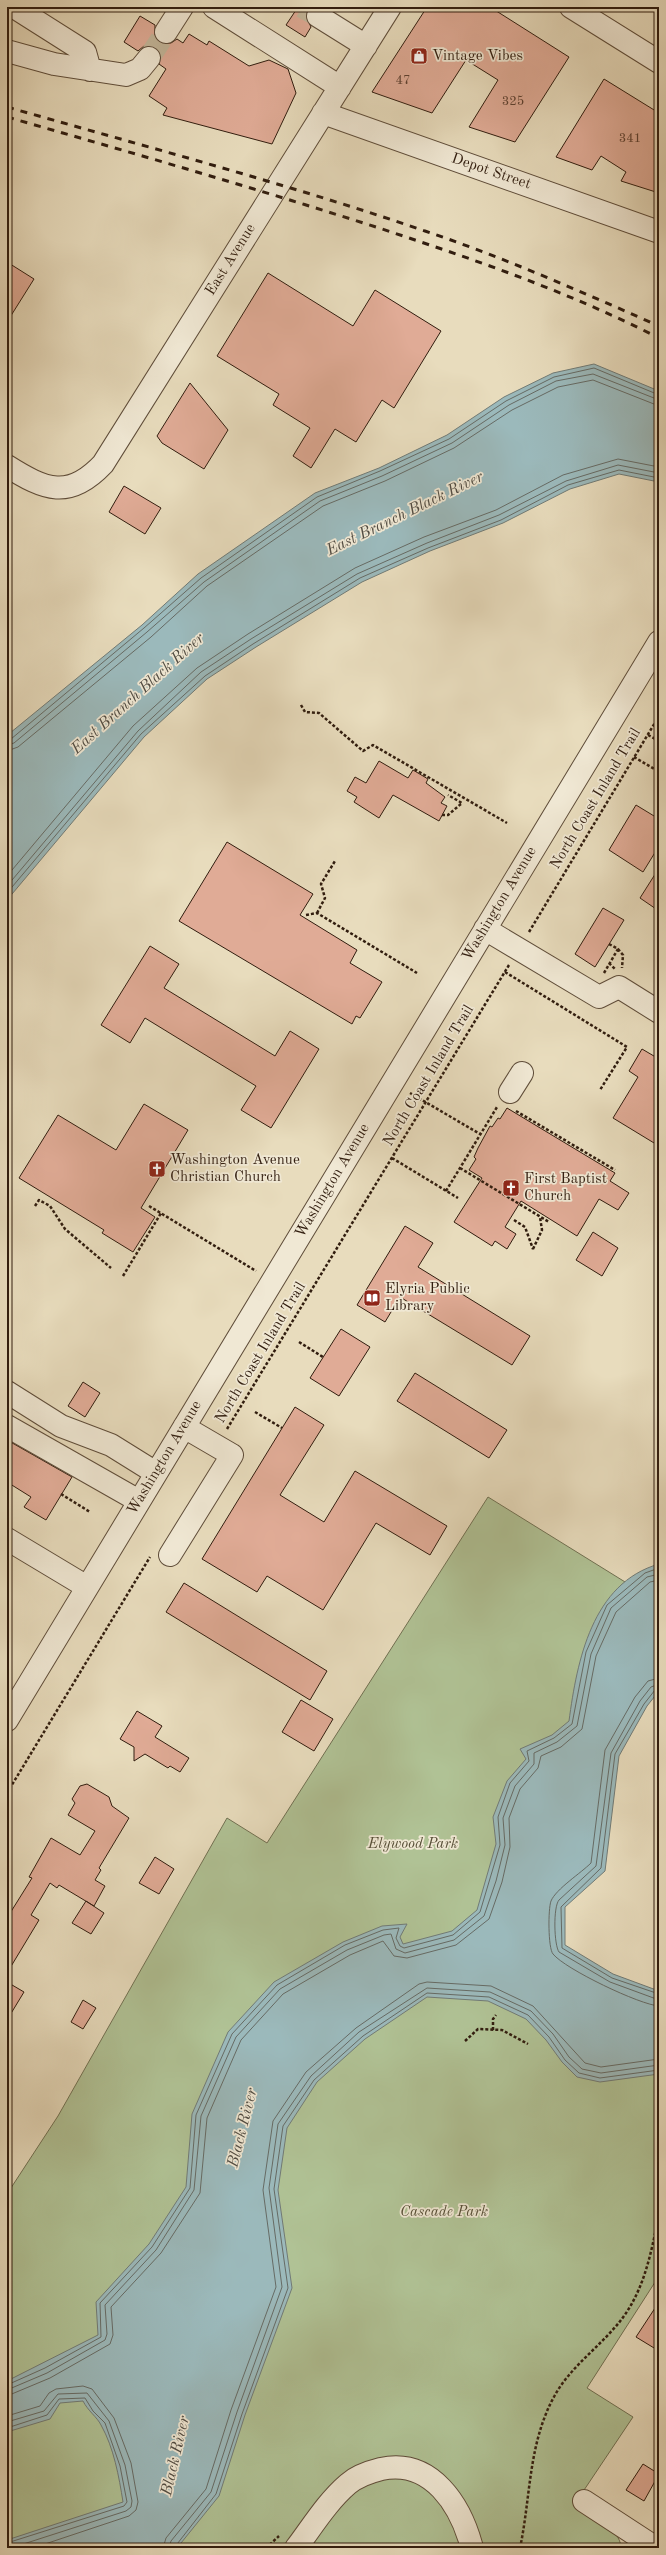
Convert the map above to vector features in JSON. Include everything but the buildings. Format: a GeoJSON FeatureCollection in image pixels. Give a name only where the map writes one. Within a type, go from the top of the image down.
{"type":"FeatureCollection","features":[{"type":"Feature","properties":{"kind":"street"},"geometry":{"type":"LineString","coordinates":[[14,7],[85,52],[90,70]]}},
{"type":"Feature","properties":{"kind":"street"},"geometry":{"type":"LineString","coordinates":[[166,32],[182,7]]}},
{"type":"Feature","properties":{"kind":"street"},"geometry":{"type":"LineString","coordinates":[[214,7],[340,87]]}},
{"type":"Feature","properties":{"kind":"street","name":"East Avenue"},"geometry":{"type":"LineString","coordinates":[[7,466],[33,483],[53,489],[75,487],[91,477],[103,464],[390,7]]}},
{"type":"Feature","properties":{"kind":"street"},"geometry":{"type":"LineString","coordinates":[[571,7],[659,62]]}},
{"type":"Feature","properties":{"kind":"street"},"geometry":{"type":"LineString","coordinates":[[318,16],[366,46]]}},
{"type":"Feature","properties":{"kind":"street"},"geometry":{"type":"LineString","coordinates":[[7,51],[54,64],[126,75],[140,68],[149,58]]}},
{"type":"Feature","properties":{"kind":"street","name":"Depot Street"},"geometry":{"type":"LineString","coordinates":[[323,113],[659,232]]}},
{"type":"Feature","properties":{"kind":"street","name":"Washington Avenue"},"geometry":{"type":"LineString","coordinates":[[7,1720],[659,642]]}},
{"type":"Feature","properties":{"kind":"street"},"geometry":{"type":"LineString","coordinates":[[485,929],[599,997],[619,987],[659,1012]]}},
{"type":"Feature","properties":{"kind":"street"},"geometry":{"type":"LineString","coordinates":[[508,1101],[522,1073]]}},
{"type":"Feature","properties":{"kind":"street"},"geometry":{"type":"LineString","coordinates":[[7,1392],[62,1426],[111,1446],[156,1473]]}},
{"type":"Feature","properties":{"kind":"street"},"geometry":{"type":"LineString","coordinates":[[7,1426],[139,1501]]}},
{"type":"Feature","properties":{"kind":"street"},"geometry":{"type":"LineString","coordinates":[[170,1555],[232,1455],[184,1427]]}},
{"type":"Feature","properties":{"kind":"street"},"geometry":{"type":"LineString","coordinates":[[7,1538],[87,1587]]}},
{"type":"Feature","properties":{"kind":"street"},"geometry":{"type":"LineString","coordinates":[[290,2540],[348,2484],[364,2474],[392,2468],[420,2473],[446,2492],[459,2511],[472,2548]]}},
{"type":"Feature","properties":{"kind":"street"},"geometry":{"type":"LineString","coordinates":[[584,2501],[643,2544]]}},
{"type":"Feature","properties":{"kind":"path"},"geometry":{"type":"LineString","coordinates":[[301,705],[305,712],[319,713],[331,721],[363,751],[373,745],[507,823]]}},
{"type":"Feature","properties":{"kind":"path","name":"North Coast Inland Trail"},"geometry":{"type":"LineString","coordinates":[[217,1446],[427,1102],[659,716]]}},
{"type":"Feature","properties":{"kind":"path"},"geometry":{"type":"LineString","coordinates":[[648,735],[659,741]]}},
{"type":"Feature","properties":{"kind":"path"},"geometry":{"type":"LineString","coordinates":[[634,756],[656,770]]}},
{"type":"Feature","properties":{"kind":"path"},"geometry":{"type":"LineString","coordinates":[[448,796],[462,803]]}},
{"type":"Feature","properties":{"kind":"path"},"geometry":{"type":"LineString","coordinates":[[442,815],[448,815],[466,799]]}},
{"type":"Feature","properties":{"kind":"path"},"geometry":{"type":"LineString","coordinates":[[317,913],[325,898],[321,884],[336,861]]}},
{"type":"Feature","properties":{"kind":"path"},"geometry":{"type":"LineString","coordinates":[[306,914],[317,913],[417,973]]}},
{"type":"Feature","properties":{"kind":"path"},"geometry":{"type":"LineString","coordinates":[[609,944],[618,949],[623,959]]}},
{"type":"Feature","properties":{"kind":"path"},"geometry":{"type":"LineString","coordinates":[[603,976],[618,949]]}},
{"type":"Feature","properties":{"kind":"path"},"geometry":{"type":"LineString","coordinates":[[609,963],[615,966]]}},
{"type":"Feature","properties":{"kind":"path"},"geometry":{"type":"LineString","coordinates":[[505,972],[627,1047],[600,1090]]}},
{"type":"Feature","properties":{"kind":"path"},"geometry":{"type":"LineString","coordinates":[[409,1093],[427,1102],[480,1134]]}},
{"type":"Feature","properties":{"kind":"path"},"geometry":{"type":"LineString","coordinates":[[446,1191],[480,1134],[508,1101],[615,1170]]}},
{"type":"Feature","properties":{"kind":"path"},"geometry":{"type":"LineString","coordinates":[[392,1158],[458,1198]]}},
{"type":"Feature","properties":{"kind":"path"},"geometry":{"type":"LineString","coordinates":[[460,1168],[549,1222]]}},
{"type":"Feature","properties":{"kind":"path"},"geometry":{"type":"LineString","coordinates":[[35,1206],[39,1200],[50,1206],[65,1229],[111,1268]]}},
{"type":"Feature","properties":{"kind":"path"},"geometry":{"type":"LineString","coordinates":[[149,1206],[258,1272]]}},
{"type":"Feature","properties":{"kind":"path"},"geometry":{"type":"LineString","coordinates":[[123,1276],[161,1213]]}},
{"type":"Feature","properties":{"kind":"path"},"geometry":{"type":"LineString","coordinates":[[514,1220],[525,1227],[533,1249],[542,1230],[540,1216]]}},
{"type":"Feature","properties":{"kind":"path"},"geometry":{"type":"LineString","coordinates":[[299,1342],[323,1357]]}},
{"type":"Feature","properties":{"kind":"path"},"geometry":{"type":"LineString","coordinates":[[256,1412],[282,1428]]}},
{"type":"Feature","properties":{"kind":"path"},"geometry":{"type":"LineString","coordinates":[[61,1494],[90,1512]]}},
{"type":"Feature","properties":{"kind":"path"},"geometry":{"type":"LineString","coordinates":[[7,1793],[105,1630]]}},
{"type":"Feature","properties":{"kind":"path"},"geometry":{"type":"LineString","coordinates":[[493,2030],[496,2015]]}},
{"type":"Feature","properties":{"kind":"path"},"geometry":{"type":"LineString","coordinates":[[465,2041],[478,2029],[502,2030],[528,2044]]}},
{"type":"Feature","properties":{"kind":"path"},"geometry":{"type":"LineString","coordinates":[[520,2548],[525,2523],[531,2463],[546,2412],[570,2374],[622,2320],[636,2296],[647,2271],[659,2216]]}},
{"type":"Feature","properties":{"kind":"path"},"geometry":{"type":"LineString","coordinates":[[266,2548],[290,2540]]}},
{"type":"Feature","properties":{"kind":"green space"},"geometry":{"type":"Polygon","coordinates":[[[488,1497],[659,1603],[504,1954],[659,2033],[659,2276],[587,2388],[633,2417],[574,2505],[610,2528],[619,2540],[621,2547],[7,2548],[7,2194],[58,2116],[227,1818],[267,1843],[488,1497]]]}},
{"type":"Feature","properties":{"kind":"water","name":"East Branch Black River"},"geometry":{"type":"Polygon","coordinates":[[[594,364],[659,391],[659,482],[619,474],[570,489],[503,523],[430,551],[362,582],[256,647],[207,679],[144,737],[7,900],[7,738],[10,733],[142,625],[198,574],[315,493],[379,468],[447,435],[504,397],[553,373],[594,364]]]}},
{"type":"Feature","properties":{"kind":"water","name":"Black River"},"geometry":{"type":"Polygon","coordinates":[[[659,1564],[659,1691],[647,1706],[619,1756],[605,1871],[565,1907],[565,1945],[613,1974],[659,1991],[659,2074],[600,2082],[577,2077],[562,2062],[546,2040],[526,2019],[488,2001],[427,1997],[365,2039],[317,2082],[287,2128],[278,2190],[292,2288],[245,2415],[219,2496],[177,2548],[7,2548],[7,2540],[123,2502],[113,2453],[106,2434],[83,2401],[60,2403],[50,2419],[7,2432],[7,2381],[98,2335],[96,2302],[149,2244],[186,2187],[192,2114],[228,2032],[274,1982],[343,1942],[382,1926],[407,1924],[400,1937],[403,1944],[452,1931],[477,1910],[496,1844],[493,1817],[507,1781],[526,1759],[520,1749],[552,1735],[569,1721],[572,1698],[583,1650],[592,1627],[603,1606],[618,1588],[636,1574],[659,1564]]]}},
{"type":"Feature","properties":{"kind":"tunnel"},"geometry":{"type":"LineString","coordinates":[[302,7],[318,16]]}},
{"type":"Feature","properties":{"kind":"tunnel"},"geometry":{"type":"LineString","coordinates":[[149,58],[166,32]]}},
{"type":"Feature","properties":{"kind":"railway"},"geometry":{"type":"LineString","coordinates":[[7,107],[322,197],[455,241],[572,288],[659,326]]}},
{"type":"Feature","properties":{"kind":"railway"},"geometry":{"type":"LineString","coordinates":[[7,117],[242,185],[488,265],[592,306],[659,338]]}},
{"type":"Feature","properties":{"kind":"place","name":"Vintage Vibes"},"geometry":{"type":"Point","coordinates":[419,56]}},
{"type":"Feature","properties":{"kind":"place","name":"Washington Avenue Christian Church"},"geometry":{"type":"Point","coordinates":[157,1169]}},
{"type":"Feature","properties":{"kind":"place","name":"First Baptist Church"},"geometry":{"type":"Point","coordinates":[511,1188]}},
{"type":"Feature","properties":{"kind":"place","name":"Elyria Public Library"},"geometry":{"type":"Point","coordinates":[372,1298]}},
{"type":"Feature","properties":{"kind":"park label","name":"Elywood Park"},"geometry":{"type":"Point","coordinates":[413,1844]}},
{"type":"Feature","properties":{"kind":"park label","name":"Cascade Park"},"geometry":{"type":"Point","coordinates":[444,2212]}}]}
